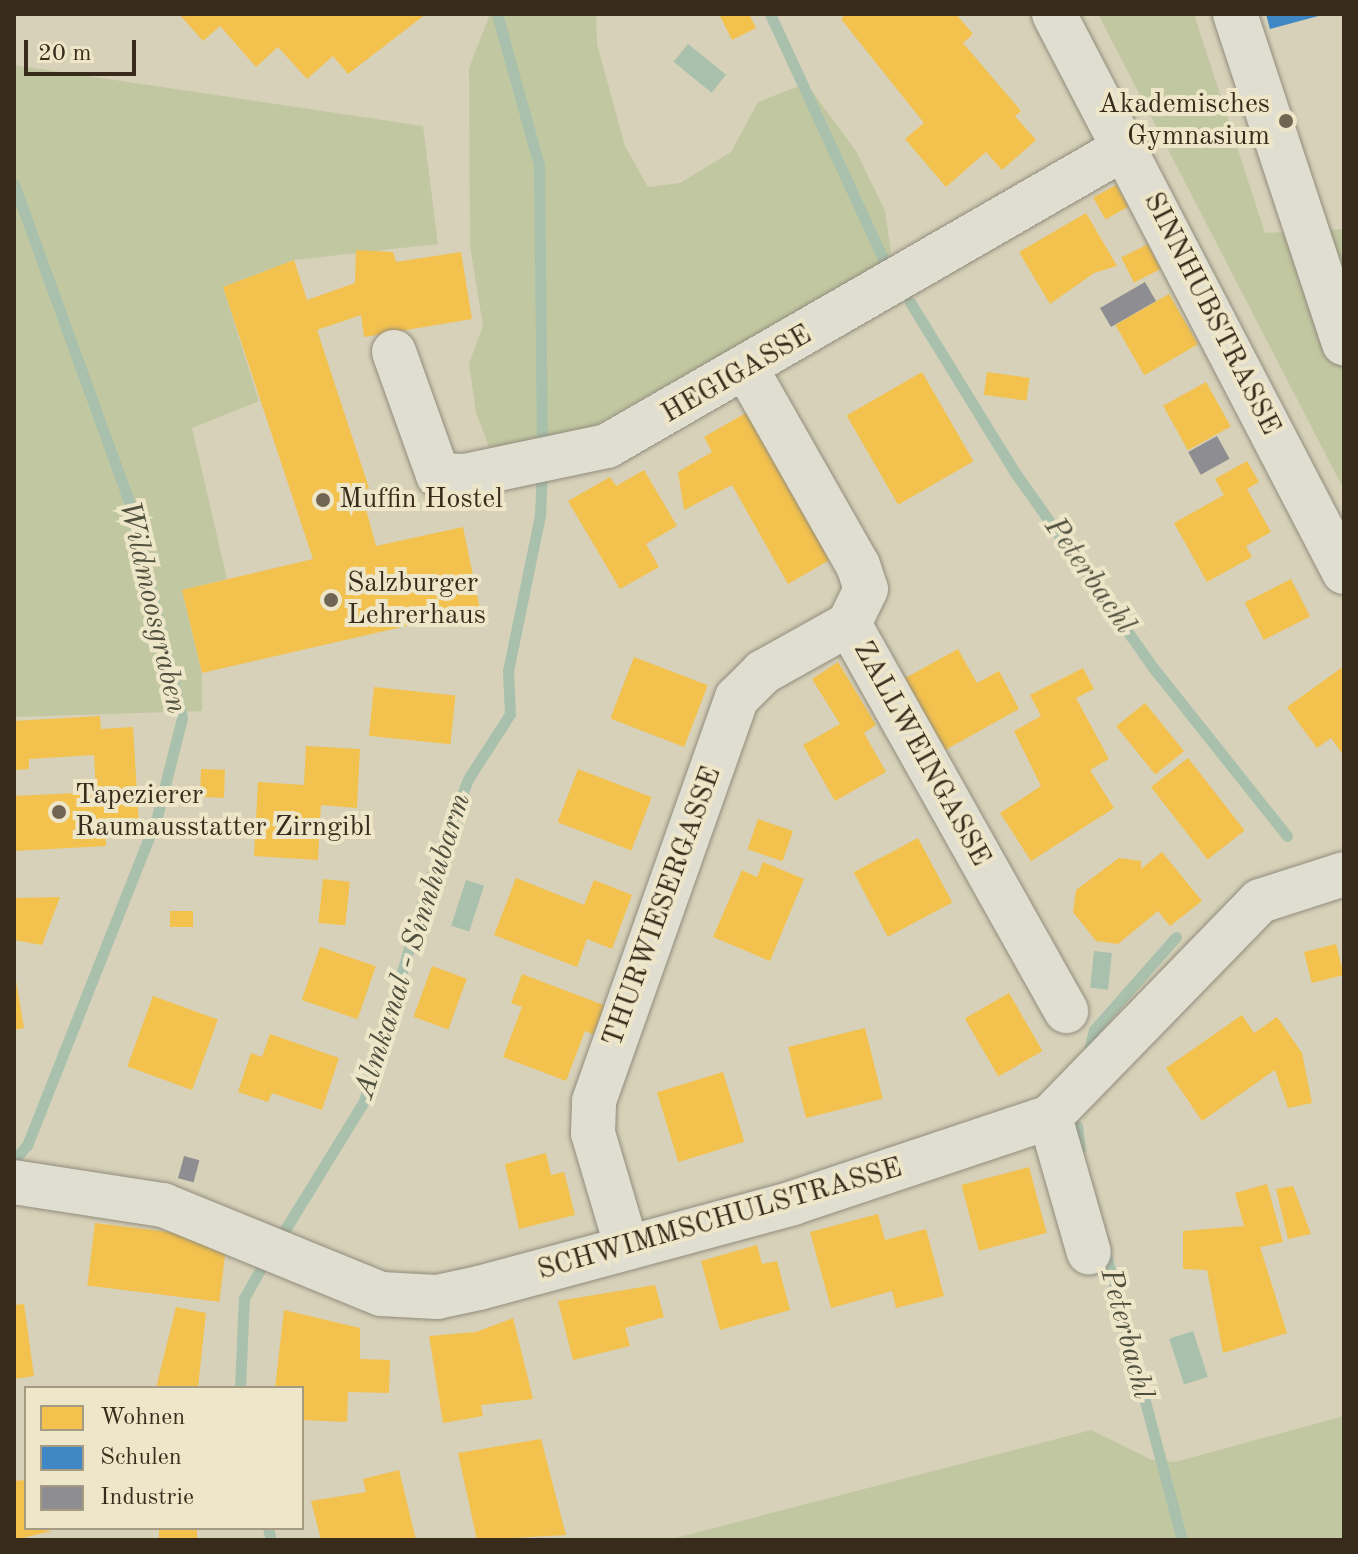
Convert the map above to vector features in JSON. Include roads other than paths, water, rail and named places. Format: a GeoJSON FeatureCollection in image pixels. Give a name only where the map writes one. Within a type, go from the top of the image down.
{"type":"FeatureCollection","features":[{"type":"Feature","properties":{"kind":"street","name":"SINNHUBSTRASSE"},"geometry":{"type":"LineString","coordinates":[[1054,14],[1126,147],[1344,572]]}},
{"type":"Feature","properties":{"kind":"street"},"geometry":{"type":"LineString","coordinates":[[1235,14],[1344,343]]}},
{"type":"Feature","properties":{"kind":"street","name":"HEGIGASSE"},"geometry":{"type":"LineString","coordinates":[[394,352],[438,475],[542,459],[634,435],[1126,147]]}},
{"type":"Feature","properties":{"kind":"street","name":"ZALLWEINGASSE"},"geometry":{"type":"LineString","coordinates":[[747,370],[858,565],[866,589],[849,624],[1066,1011]]}},
{"type":"Feature","properties":{"kind":"street","name":"THURWIESERGASSE"},"geometry":{"type":"LineString","coordinates":[[627,1248],[593,1133],[594,1101],[737,698],[763,672],[849,624]]}},
{"type":"Feature","properties":{"kind":"street","name":"SCHWIMMSCHULSTRASSE"},"geometry":{"type":"LineString","coordinates":[[14,1182],[163,1205],[278,1249],[381,1294],[437,1297],[627,1248],[1050,1117],[1260,901],[1344,874]]}},
{"type":"Feature","properties":{"kind":"street"},"geometry":{"type":"LineString","coordinates":[[1050,1117],[1089,1253]]}},
{"type":"Feature","properties":{"kind":"waterway","name":"Almkanal - Sinnhubarm"},"geometry":{"type":"LineString","coordinates":[[497,14],[539,165],[542,451]]}},
{"type":"Feature","properties":{"kind":"waterway","name":"Peterbachl"},"geometry":{"type":"LineString","coordinates":[[770,14],[885,263]]}},
{"type":"Feature","properties":{"kind":"waterway","name":"Wildmoosgraben"},"geometry":{"type":"LineString","coordinates":[[14,184],[130,504],[182,718],[157,817],[27,1145],[14,1160]]}},
{"type":"Feature","properties":{"kind":"waterway","name":"Peterbachl"},"geometry":{"type":"LineString","coordinates":[[910,302],[1016,474],[1155,670],[1287,836]]}},
{"type":"Feature","properties":{"kind":"waterway","name":"Almkanal - Sinnhubarm"},"geometry":{"type":"LineString","coordinates":[[278,1241],[364,1101],[428,884],[468,779],[510,714],[508,671],[540,515],[542,468]]}},
{"type":"Feature","properties":{"kind":"waterway","name":"Peterbachl"},"geometry":{"type":"LineString","coordinates":[[1087,1060],[1094,1030],[1176,937]]}},
{"type":"Feature","properties":{"kind":"waterway","name":"Peterbachl"},"geometry":{"type":"LineString","coordinates":[[1077,1126],[1080,1149]]}},
{"type":"Feature","properties":{"kind":"waterway","name":"Peterbachl"},"geometry":{"type":"LineString","coordinates":[[1105,1251],[1182,1540]]}},
{"type":"Feature","properties":{"kind":"waterway","name":"Almkanal - Sinnhubarm"},"geometry":{"type":"LineString","coordinates":[[240,1386],[244,1298],[268,1256]]}},
{"type":"Feature","properties":{"kind":"waterway","name":"Almkanal - Sinnhubarm"},"geometry":{"type":"LineString","coordinates":[[268,1530],[271,1540]]}},
{"type":"Feature","properties":{"kind":"place","name":"Akademisches Gymnasium"},"geometry":{"type":"Point","coordinates":[1286,121]}},
{"type":"Feature","properties":{"kind":"place","name":"Muffin Hostel"},"geometry":{"type":"Point","coordinates":[323,500]}},
{"type":"Feature","properties":{"kind":"place","name":"Salzburger Lehrerhaus"},"geometry":{"type":"Point","coordinates":[331,600]}},
{"type":"Feature","properties":{"kind":"place","name":"Tapezierer Raumausstatter Zirngibl"},"geometry":{"type":"Point","coordinates":[59,812]}}]}
